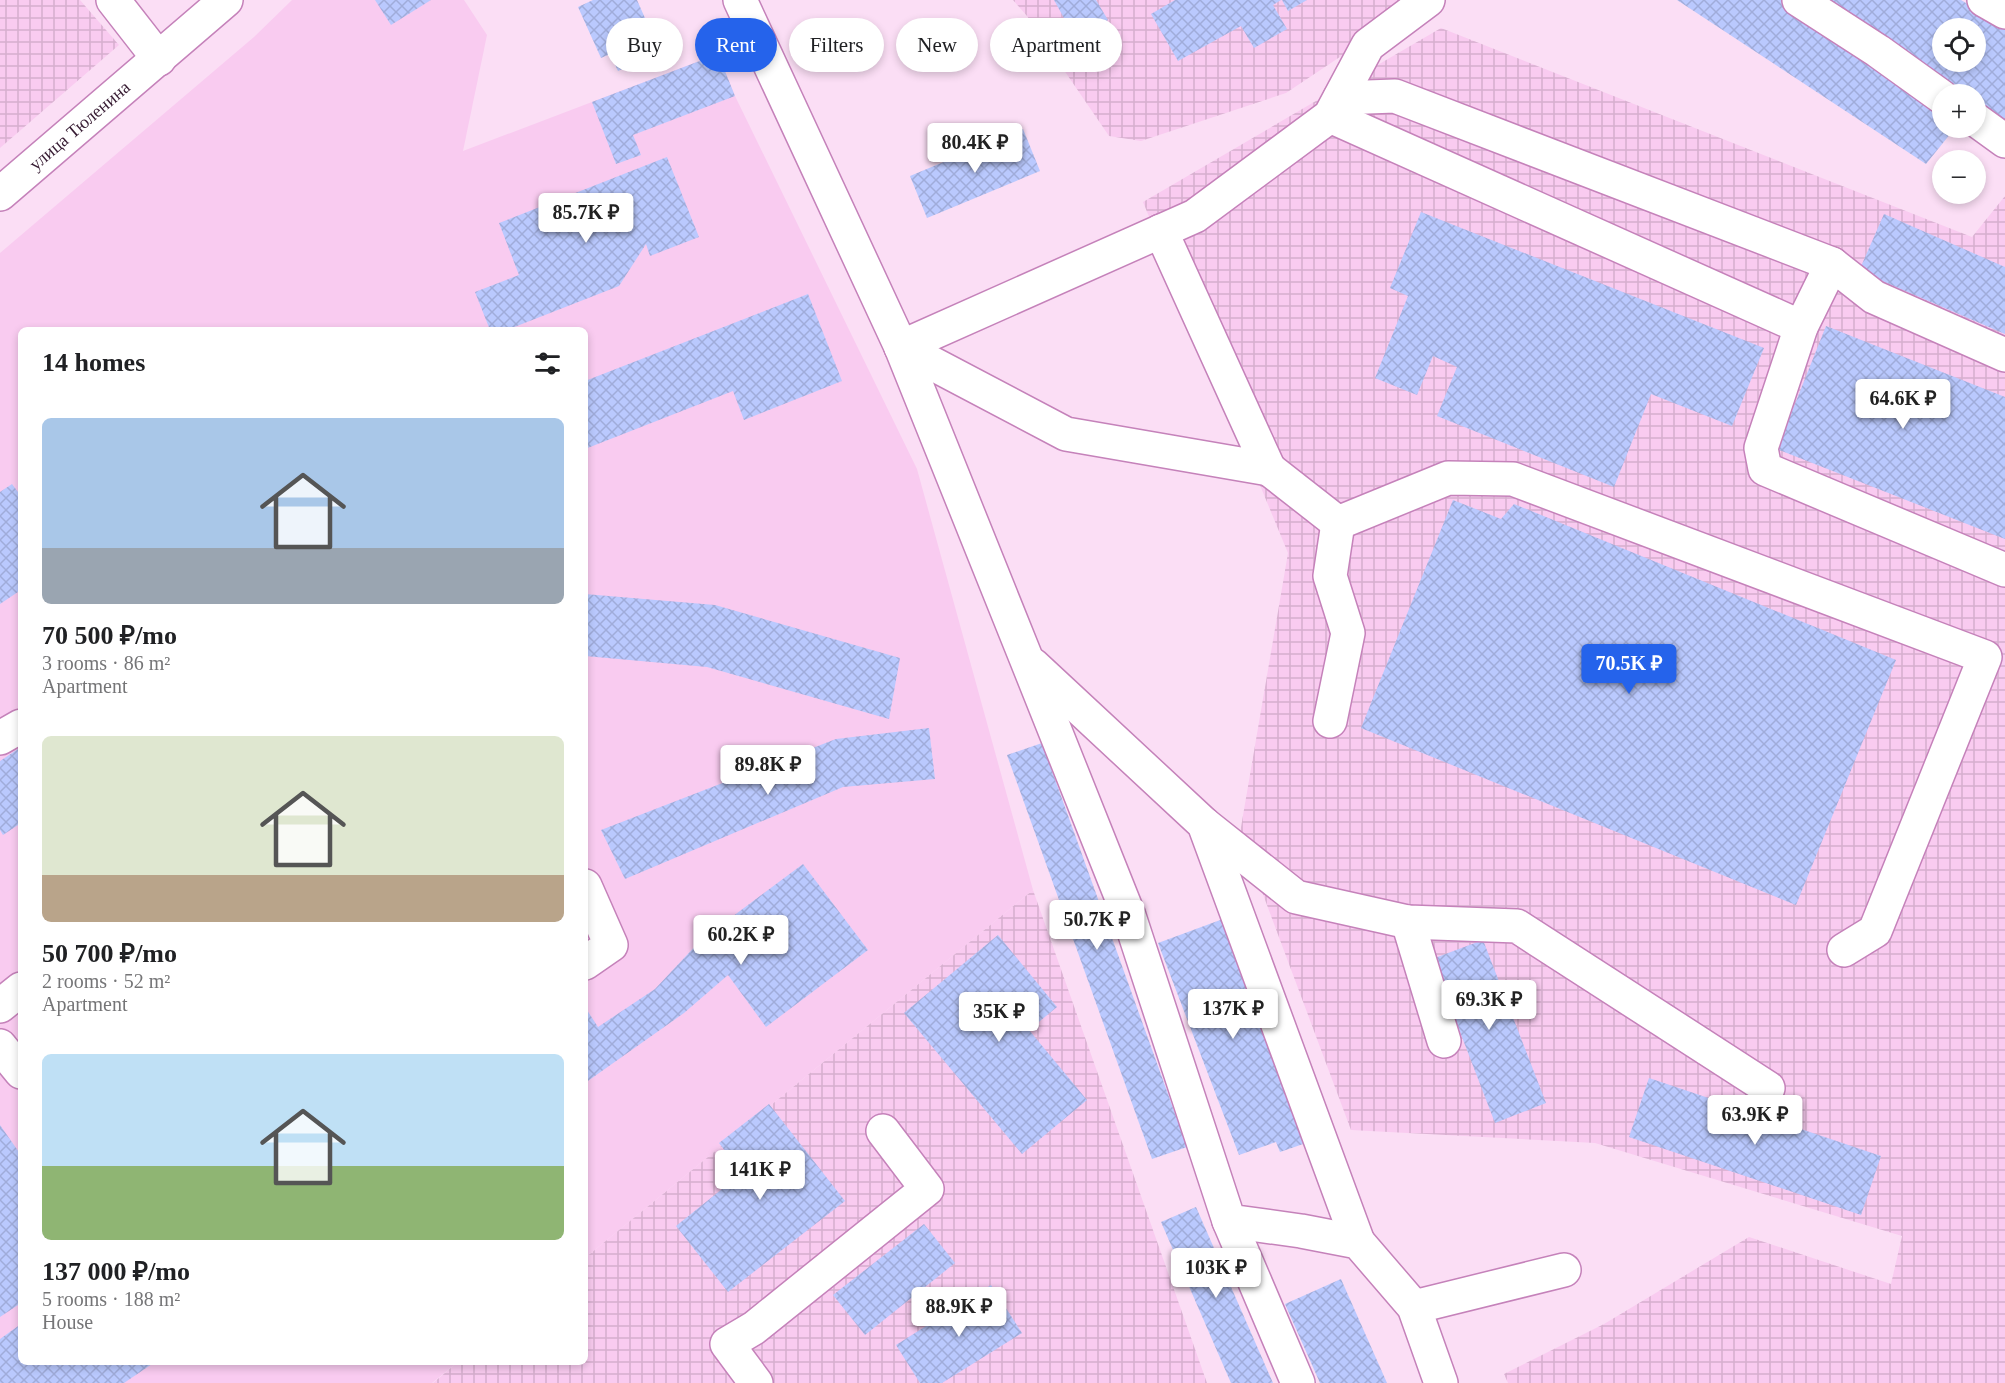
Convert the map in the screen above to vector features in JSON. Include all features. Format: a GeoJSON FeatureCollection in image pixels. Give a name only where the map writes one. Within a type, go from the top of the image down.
{"type":"FeatureCollection","features":[{"type":"Feature","properties":{"kind":"street"},"geometry":{"type":"LineString","coordinates":[[113,0],[159,59]]}},
{"type":"Feature","properties":{"kind":"street","name":"улица Тюленина"},"geometry":{"type":"LineString","coordinates":[[0,194],[226,0]]}},
{"type":"Feature","properties":{"kind":"street"},"geometry":{"type":"LineString","coordinates":[[740,0],[901,347],[1129,916],[1229,1221],[1298,1383]]}},
{"type":"Feature","properties":{"kind":"street"},"geometry":{"type":"LineString","coordinates":[[901,347],[1195,216],[1335,107],[1368,45],[1428,0]]}},
{"type":"Feature","properties":{"kind":"street"},"geometry":{"type":"LineString","coordinates":[[1799,0],[1878,51],[1932,90]]}},
{"type":"Feature","properties":{"kind":"street"},"geometry":{"type":"LineString","coordinates":[[1984,0],[2005,12]]}},
{"type":"Feature","properties":{"kind":"street"},"geometry":{"type":"LineString","coordinates":[[1335,107],[1395,96],[1832,264],[1874,297],[2005,355]]}},
{"type":"Feature","properties":{"kind":"street"},"geometry":{"type":"LineString","coordinates":[[1335,107],[1801,327]]}},
{"type":"Feature","properties":{"kind":"street"},"geometry":{"type":"LineString","coordinates":[[1986,127],[2005,141]]}},
{"type":"Feature","properties":{"kind":"street"},"geometry":{"type":"LineString","coordinates":[[1161,231],[1269,469],[1338,523]]}},
{"type":"Feature","properties":{"kind":"street"},"geometry":{"type":"LineString","coordinates":[[1832,264],[1801,327],[1761,447],[1764,469],[2005,570]]}},
{"type":"Feature","properties":{"kind":"street"},"geometry":{"type":"LineString","coordinates":[[901,347],[1066,434],[1269,469]]}},
{"type":"Feature","properties":{"kind":"street"},"geometry":{"type":"LineString","coordinates":[[1338,523],[1448,478],[1513,479],[1985,657],[1875,931],[1844,950]]}},
{"type":"Feature","properties":{"kind":"street"},"geometry":{"type":"LineString","coordinates":[[1330,721],[1348,633],[1330,576],[1338,523]]}},
{"type":"Feature","properties":{"kind":"street"},"geometry":{"type":"LineString","coordinates":[[1026,657],[1204,824],[1296,897],[1408,922],[1517,926],[1768,1088]]}},
{"type":"Feature","properties":{"kind":"street"},"geometry":{"type":"LineString","coordinates":[[0,738],[18,728]]}},
{"type":"Feature","properties":{"kind":"street"},"geometry":{"type":"LineString","coordinates":[[1204,824],[1358,1242],[1413,1307],[1441,1383]]}},
{"type":"Feature","properties":{"kind":"street"},"geometry":{"type":"LineString","coordinates":[[588,893],[612,945],[588,961]]}},
{"type":"Feature","properties":{"kind":"street"},"geometry":{"type":"LineString","coordinates":[[1408,922],[1444,1041]]}},
{"type":"Feature","properties":{"kind":"street"},"geometry":{"type":"LineString","coordinates":[[0,1046],[18,1068]]}},
{"type":"Feature","properties":{"kind":"street"},"geometry":{"type":"LineString","coordinates":[[756,1383],[727,1344],[754,1328],[927,1190],[883,1131]]}},
{"type":"Feature","properties":{"kind":"street"},"geometry":{"type":"LineString","coordinates":[[1229,1221],[1358,1242]]}},
{"type":"Feature","properties":{"kind":"street"},"geometry":{"type":"LineString","coordinates":[[1413,1307],[1564,1270]]}},
{"type":"Feature","properties":{"kind":"shaded area"},"geometry":{"type":"Polygon","coordinates":[[[0,0],[80,0],[119,45],[0,148],[0,0]]]}},
{"type":"Feature","properties":{"kind":"shaded area"},"geometry":{"type":"Polygon","coordinates":[[[292,0],[464,0],[487,35],[463,151],[671,72],[683,72],[683,67],[695,63],[695,72],[725,72],[917,469],[1033,890],[588,1256],[588,327],[18,327],[18,1365],[454,1365],[432,1383],[0,1383],[0,253],[254,37],[292,0]]]}},
{"type":"Feature","properties":{"kind":"shaded area"},"geometry":{"type":"Polygon","coordinates":[[[1013,0],[1425,0],[1286,93],[1141,141],[1109,136],[1065,72],[1122,72],[1122,18],[1028,18],[1013,0]]]}},
{"type":"Feature","properties":{"kind":"shaded area"},"geometry":{"type":"Polygon","coordinates":[[[1441,28],[1972,237],[2005,196],[2005,1383],[1508,1383],[1504,1374],[1604,1324],[1749,1237],[1891,1284],[1902,1236],[1595,1143],[1351,1130],[1240,833],[1288,553],[1143,202],[1441,28]]]}},
{"type":"Feature","properties":{"kind":"shaded area"},"geometry":{"type":"Polygon","coordinates":[[[1033,890],[1207,1383],[433,1383],[454,1365],[588,1365],[588,1256],[1033,890]]]}},
{"type":"Feature","properties":{"kind":"building"},"geometry":{"type":"Polygon","coordinates":[[[375,0],[431,0],[391,25],[375,0]]]}},
{"type":"Feature","properties":{"kind":"building"},"geometry":{"type":"Polygon","coordinates":[[[593,0],[637,0],[645,18],[606,18],[606,56],[601,58],[578,7],[593,0]]]}},
{"type":"Feature","properties":{"kind":"building"},"geometry":{"type":"Polygon","coordinates":[[[1054,0],[1096,0],[1107,18],[1064,18],[1054,0]]]}},
{"type":"Feature","properties":{"kind":"building"},"geometry":{"type":"Polygon","coordinates":[[[1175,0],[1281,0],[1273,5],[1287,29],[1254,48],[1241,26],[1178,61],[1151,14],[1175,0]]]}},
{"type":"Feature","properties":{"kind":"building"},"geometry":{"type":"Polygon","coordinates":[[[1282,0],[1307,0],[1288,11],[1282,0]]]}},
{"type":"Feature","properties":{"kind":"building"},"geometry":{"type":"Polygon","coordinates":[[[1677,0],[1961,0],[2005,27],[2005,126],[1986,112],[1986,84],[1932,84],[1932,138],[1947,138],[1937,150],[1932,150],[1932,157],[1926,164],[1677,0]]]}},
{"type":"Feature","properties":{"kind":"building"},"geometry":{"type":"Polygon","coordinates":[[[695,63],[695,72],[725,72],[735,96],[633,135],[641,155],[616,164],[592,102],[671,72],[683,72],[683,67],[695,63]]]}},
{"type":"Feature","properties":{"kind":"building"},"geometry":{"type":"Polygon","coordinates":[[[1023,129],[1040,171],[927,218],[910,176],[1023,129]]]}},
{"type":"Feature","properties":{"kind":"building"},"geometry":{"type":"Polygon","coordinates":[[[667,157],[699,237],[650,256],[646,244],[619,286],[515,327],[489,327],[475,292],[519,275],[499,223],[667,157]]]}},
{"type":"Feature","properties":{"kind":"building"},"geometry":{"type":"Polygon","coordinates":[[[1421,212],[1764,348],[1732,426],[1651,394],[1614,487],[1437,416],[1457,367],[1433,356],[1417,395],[1375,378],[1408,296],[1390,288],[1421,212]]]}},
{"type":"Feature","properties":{"kind":"building"},"geometry":{"type":"Polygon","coordinates":[[[1884,214],[2005,267],[2005,334],[1859,271],[1884,214]]]}},
{"type":"Feature","properties":{"kind":"building"},"geometry":{"type":"Polygon","coordinates":[[[808,294],[842,381],[744,420],[733,391],[588,448],[588,380],[808,294]]]}},
{"type":"Feature","properties":{"kind":"building"},"geometry":{"type":"Polygon","coordinates":[[[1826,326],[2005,397],[2005,539],[1777,449],[1826,326]]]}},
{"type":"Feature","properties":{"kind":"building"},"geometry":{"type":"Polygon","coordinates":[[[12,484],[18,492],[18,592],[0,604],[0,492],[12,484]]]}},
{"type":"Feature","properties":{"kind":"building"},"geometry":{"type":"Polygon","coordinates":[[[1453,500],[1501,519],[1514,504],[1896,660],[1796,905],[1361,728],[1453,500]]]}},
{"type":"Feature","properties":{"kind":"building"},"geometry":{"type":"Polygon","coordinates":[[[588,594],[715,605],[900,658],[889,719],[707,667],[588,656],[588,594]]]}},
{"type":"Feature","properties":{"kind":"building"},"geometry":{"type":"Polygon","coordinates":[[[929,728],[935,779],[843,787],[625,879],[601,830],[836,739],[929,728]]]}},
{"type":"Feature","properties":{"kind":"building"},"geometry":{"type":"Polygon","coordinates":[[[1042,743],[1187,1147],[1152,1159],[1007,755],[1042,743]]]}},
{"type":"Feature","properties":{"kind":"building"},"geometry":{"type":"Polygon","coordinates":[[[18,749],[18,825],[3,835],[0,830],[0,761],[18,749]]]}},
{"type":"Feature","properties":{"kind":"building"},"geometry":{"type":"Polygon","coordinates":[[[803,864],[868,950],[766,1027],[728,975],[684,1013],[588,1081],[588,1012],[598,1027],[655,989],[701,940],[803,864]]]}},
{"type":"Feature","properties":{"kind":"building"},"geometry":{"type":"Polygon","coordinates":[[[1223,919],[1309,1142],[1280,1152],[1276,1142],[1239,1155],[1158,943],[1223,919]]]}},
{"type":"Feature","properties":{"kind":"building"},"geometry":{"type":"Polygon","coordinates":[[[998,935],[1057,1007],[1029,1030],[1087,1100],[1022,1154],[904,1013],[998,935]]]}},
{"type":"Feature","properties":{"kind":"building"},"geometry":{"type":"Polygon","coordinates":[[[1483,940],[1546,1103],[1495,1123],[1432,959],[1483,940]]]}},
{"type":"Feature","properties":{"kind":"building"},"geometry":{"type":"Polygon","coordinates":[[[1649,1078],[1881,1156],[1861,1215],[1629,1137],[1649,1078]]]}},
{"type":"Feature","properties":{"kind":"building"},"geometry":{"type":"Polygon","coordinates":[[[769,1104],[845,1201],[728,1292],[676,1226],[742,1173],[719,1143],[769,1104]]]}},
{"type":"Feature","properties":{"kind":"building"},"geometry":{"type":"Polygon","coordinates":[[[0,1125],[18,1151],[18,1305],[0,1317],[0,1125]]]}},
{"type":"Feature","properties":{"kind":"building"},"geometry":{"type":"Polygon","coordinates":[[[1196,1207],[1273,1383],[1231,1383],[1161,1222],[1196,1207]]]}},
{"type":"Feature","properties":{"kind":"building"},"geometry":{"type":"Polygon","coordinates":[[[924,1224],[955,1263],[865,1335],[833,1295],[924,1224]]]}},
{"type":"Feature","properties":{"kind":"building"},"geometry":{"type":"Polygon","coordinates":[[[1341,1279],[1387,1383],[1320,1383],[1285,1304],[1341,1279]]]}},
{"type":"Feature","properties":{"kind":"building"},"geometry":{"type":"Polygon","coordinates":[[[991,1285],[1022,1333],[942,1383],[920,1383],[896,1345],[991,1285]]]}},
{"type":"Feature","properties":{"kind":"building"},"geometry":{"type":"Polygon","coordinates":[[[18,1326],[18,1365],[151,1365],[124,1383],[0,1383],[0,1339],[18,1326]]]}}]}
